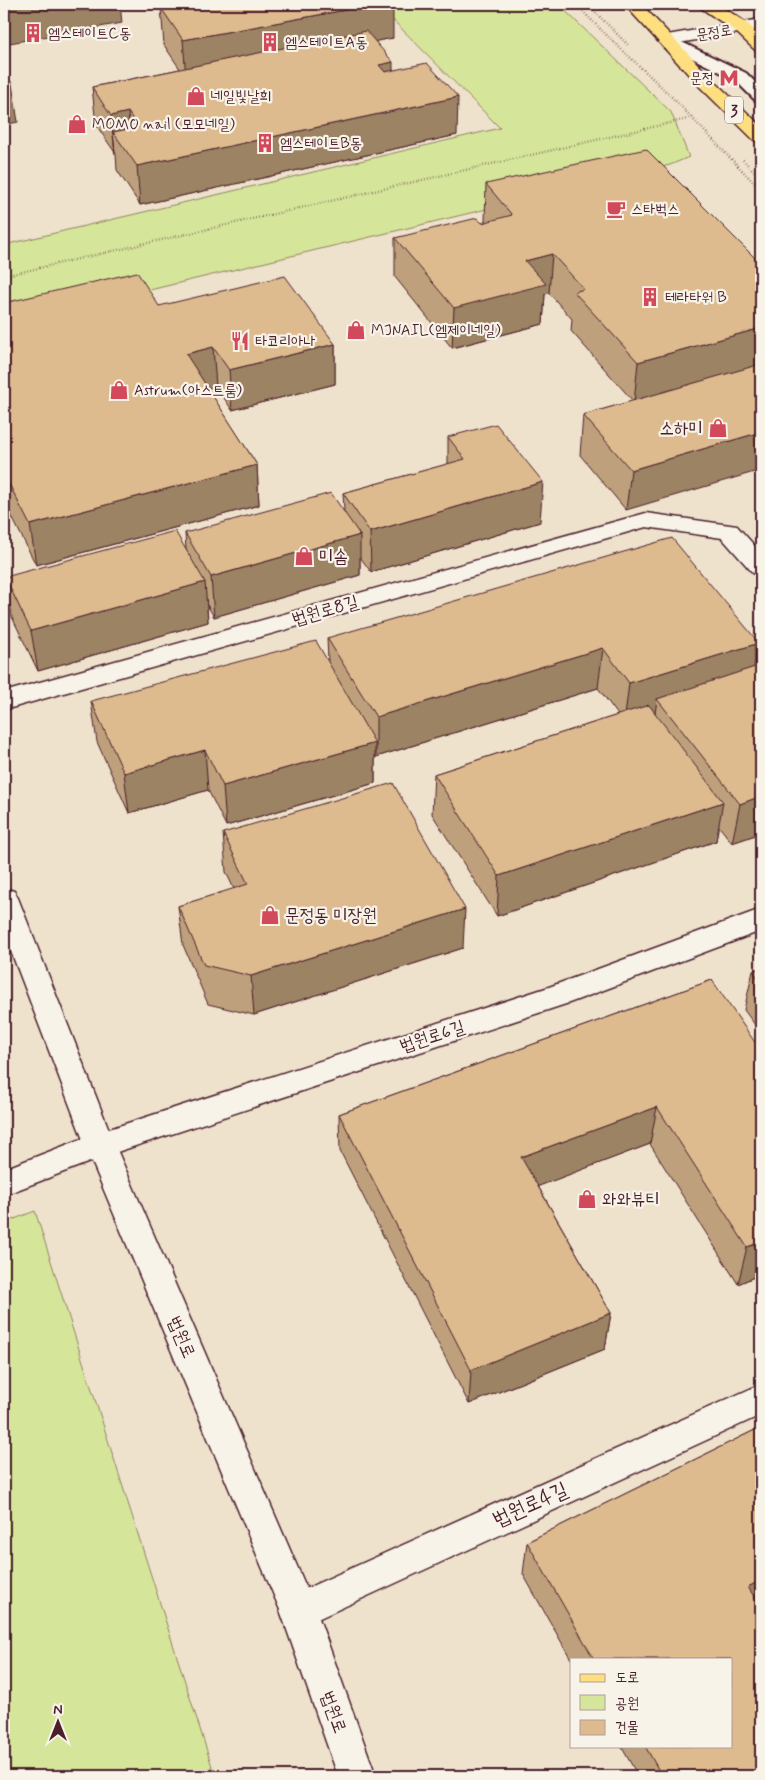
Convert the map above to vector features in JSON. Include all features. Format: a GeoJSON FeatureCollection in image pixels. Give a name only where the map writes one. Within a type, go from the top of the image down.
{"type":"FeatureCollection","features":[{"type":"Feature","properties":{"kind":"main road","name":"3"},"geometry":{"type":"LineString","coordinates":[[632,4],[706,83],[761,136]]}},
{"type":"Feature","properties":{"kind":"main road"},"geometry":{"type":"LineString","coordinates":[[707,4],[742,28],[761,46]]}},
{"type":"Feature","properties":{"kind":"street","name":"문정로"},"geometry":{"type":"LineString","coordinates":[[667,40],[761,24]]}},
{"type":"Feature","properties":{"kind":"street","name":"법원로8길"},"geometry":{"type":"LineString","coordinates":[[4,701],[646,520],[729,531],[761,568]]}},
{"type":"Feature","properties":{"kind":"street","name":"법원로"},"geometry":{"type":"LineString","coordinates":[[4,898],[100,1145],[298,1610],[357,1776]]}},
{"type":"Feature","properties":{"kind":"street","name":"법원로6길"},"geometry":{"type":"LineString","coordinates":[[4,1182],[100,1145],[559,995],[761,920]]}},
{"type":"Feature","properties":{"kind":"street","name":"법원로4길"},"geometry":{"type":"LineString","coordinates":[[298,1610],[761,1399]]}},
{"type":"Feature","properties":{"kind":"lane"},"geometry":{"type":"LineString","coordinates":[[667,40],[740,76],[761,97]]}},
{"type":"Feature","properties":{"kind":"path"},"geometry":{"type":"LineString","coordinates":[[576,4],[602,32],[667,91],[761,190]]}},
{"type":"Feature","properties":{"kind":"path"},"geometry":{"type":"LineString","coordinates":[[4,276],[692,118]]}},
{"type":"Feature","properties":{"kind":"green space"},"geometry":{"type":"Polygon","coordinates":[[[377,4],[558,4],[671,112],[689,157],[670,165],[4,325],[4,245],[500,128],[377,4]]]}},
{"type":"Feature","properties":{"kind":"green space"},"geometry":{"type":"Polygon","coordinates":[[[35,1211],[215,1776],[4,1776],[4,1223],[35,1211]]]}},
{"type":"Feature","properties":{"kind":"building"},"geometry":{"type":"Polygon","coordinates":[[[162,4],[378,4],[183,40],[161,8],[162,4]]]}},
{"type":"Feature","properties":{"kind":"building"},"geometry":{"type":"Polygon","coordinates":[[[366,31],[393,62],[379,65],[385,72],[427,63],[458,97],[137,166],[113,132],[138,127],[128,112],[111,116],[92,87],[366,31]]]}},
{"type":"Feature","properties":{"kind":"building"},"geometry":{"type":"Polygon","coordinates":[[[4,68],[12,84],[4,86],[4,68]]]}},
{"type":"Feature","properties":{"kind":"building","name":"테라타워 B"},"geometry":{"type":"Polygon","coordinates":[[[646,149],[761,264],[761,328],[638,362],[574,292],[584,289],[552,254],[525,261],[546,284],[454,308],[395,238],[477,218],[482,223],[512,215],[486,184],[646,149]]]}},
{"type":"Feature","properties":{"kind":"building"},"geometry":{"type":"Polygon","coordinates":[[[137,272],[159,306],[285,276],[335,344],[229,370],[213,347],[186,354],[257,465],[30,525],[4,474],[4,303],[137,272]]]}},
{"type":"Feature","properties":{"kind":"building"},"geometry":{"type":"Polygon","coordinates":[[[761,364],[761,432],[631,470],[583,415],[761,364]]]}},
{"type":"Feature","properties":{"kind":"building"},"geometry":{"type":"Polygon","coordinates":[[[496,424],[543,482],[370,532],[343,493],[465,459],[448,437],[496,424]]]}},
{"type":"Feature","properties":{"kind":"building"},"geometry":{"type":"Polygon","coordinates":[[[331,493],[360,535],[211,577],[185,533],[331,493]]]}},
{"type":"Feature","properties":{"kind":"building"},"geometry":{"type":"Polygon","coordinates":[[[175,531],[205,582],[31,631],[5,577],[175,531]]]}},
{"type":"Feature","properties":{"kind":"building"},"geometry":{"type":"Polygon","coordinates":[[[672,538],[759,643],[629,683],[603,648],[376,717],[327,638],[672,538]]]}},
{"type":"Feature","properties":{"kind":"building"},"geometry":{"type":"Polygon","coordinates":[[[316,641],[375,743],[223,786],[205,750],[124,773],[91,701],[316,641]]]}},
{"type":"Feature","properties":{"kind":"building"},"geometry":{"type":"Polygon","coordinates":[[[761,665],[761,796],[740,804],[657,699],[761,665]]]}},
{"type":"Feature","properties":{"kind":"building"},"geometry":{"type":"Polygon","coordinates":[[[649,705],[723,802],[499,876],[434,774],[649,705]]]}},
{"type":"Feature","properties":{"kind":"building"},"geometry":{"type":"Polygon","coordinates":[[[393,783],[465,909],[251,976],[204,965],[178,906],[248,884],[223,833],[393,783]]]}},
{"type":"Feature","properties":{"kind":"building"},"geometry":{"type":"Polygon","coordinates":[[[761,967],[761,982],[753,971],[761,967]]]}},
{"type":"Feature","properties":{"kind":"building"},"geometry":{"type":"Polygon","coordinates":[[[712,980],[761,1051],[761,1242],[747,1247],[657,1107],[521,1157],[611,1313],[471,1370],[339,1114],[712,980]]]}},
{"type":"Feature","properties":{"kind":"building"},"geometry":{"type":"Polygon","coordinates":[[[761,1427],[761,1580],[748,1587],[761,1608],[761,1776],[662,1776],[646,1748],[732,1748],[732,1658],[593,1658],[527,1542],[761,1427]]]}},
{"type":"Feature","properties":{"kind":"place","name":"엠스테이트C동"},"geometry":{"type":"Point","coordinates":[33,33]}},
{"type":"Feature","properties":{"kind":"place","name":"엠스테이트A동"},"geometry":{"type":"Point","coordinates":[270,42]}},
{"type":"Feature","properties":{"kind":"place","name":"문정"},"geometry":{"type":"Point","coordinates":[729,78]}},
{"type":"Feature","properties":{"kind":"place","name":"네일빛날희"},"geometry":{"type":"Point","coordinates":[196,96]}},
{"type":"Feature","properties":{"kind":"place","name":"MOMO nail (모모네일)"},"geometry":{"type":"Point","coordinates":[77,124]}},
{"type":"Feature","properties":{"kind":"place","name":"엠스테이트B동"},"geometry":{"type":"Point","coordinates":[265,143]}},
{"type":"Feature","properties":{"kind":"place","name":"스타벅스"},"geometry":{"type":"Point","coordinates":[616,209]}},
{"type":"Feature","properties":{"kind":"place","name":"테라타워 B"},"geometry":{"type":"Point","coordinates":[650,297]}},
{"type":"Feature","properties":{"kind":"place","name":"MJNAIL(엠제이네일)"},"geometry":{"type":"Point","coordinates":[356,330]}},
{"type":"Feature","properties":{"kind":"place","name":"타코리아나"},"geometry":{"type":"Point","coordinates":[240,341]}},
{"type":"Feature","properties":{"kind":"place","name":"Astrum(아스트룸)"},"geometry":{"type":"Point","coordinates":[119,390]}},
{"type":"Feature","properties":{"kind":"place","name":"소하미"},"geometry":{"type":"Point","coordinates":[718,428]}},
{"type":"Feature","properties":{"kind":"place","name":"미솜"},"geometry":{"type":"Point","coordinates":[304,556]}},
{"type":"Feature","properties":{"kind":"place","name":"문정동 미장원"},"geometry":{"type":"Point","coordinates":[270,915]}},
{"type":"Feature","properties":{"kind":"place","name":"와와뷰티"},"geometry":{"type":"Point","coordinates":[587,1199]}}]}
